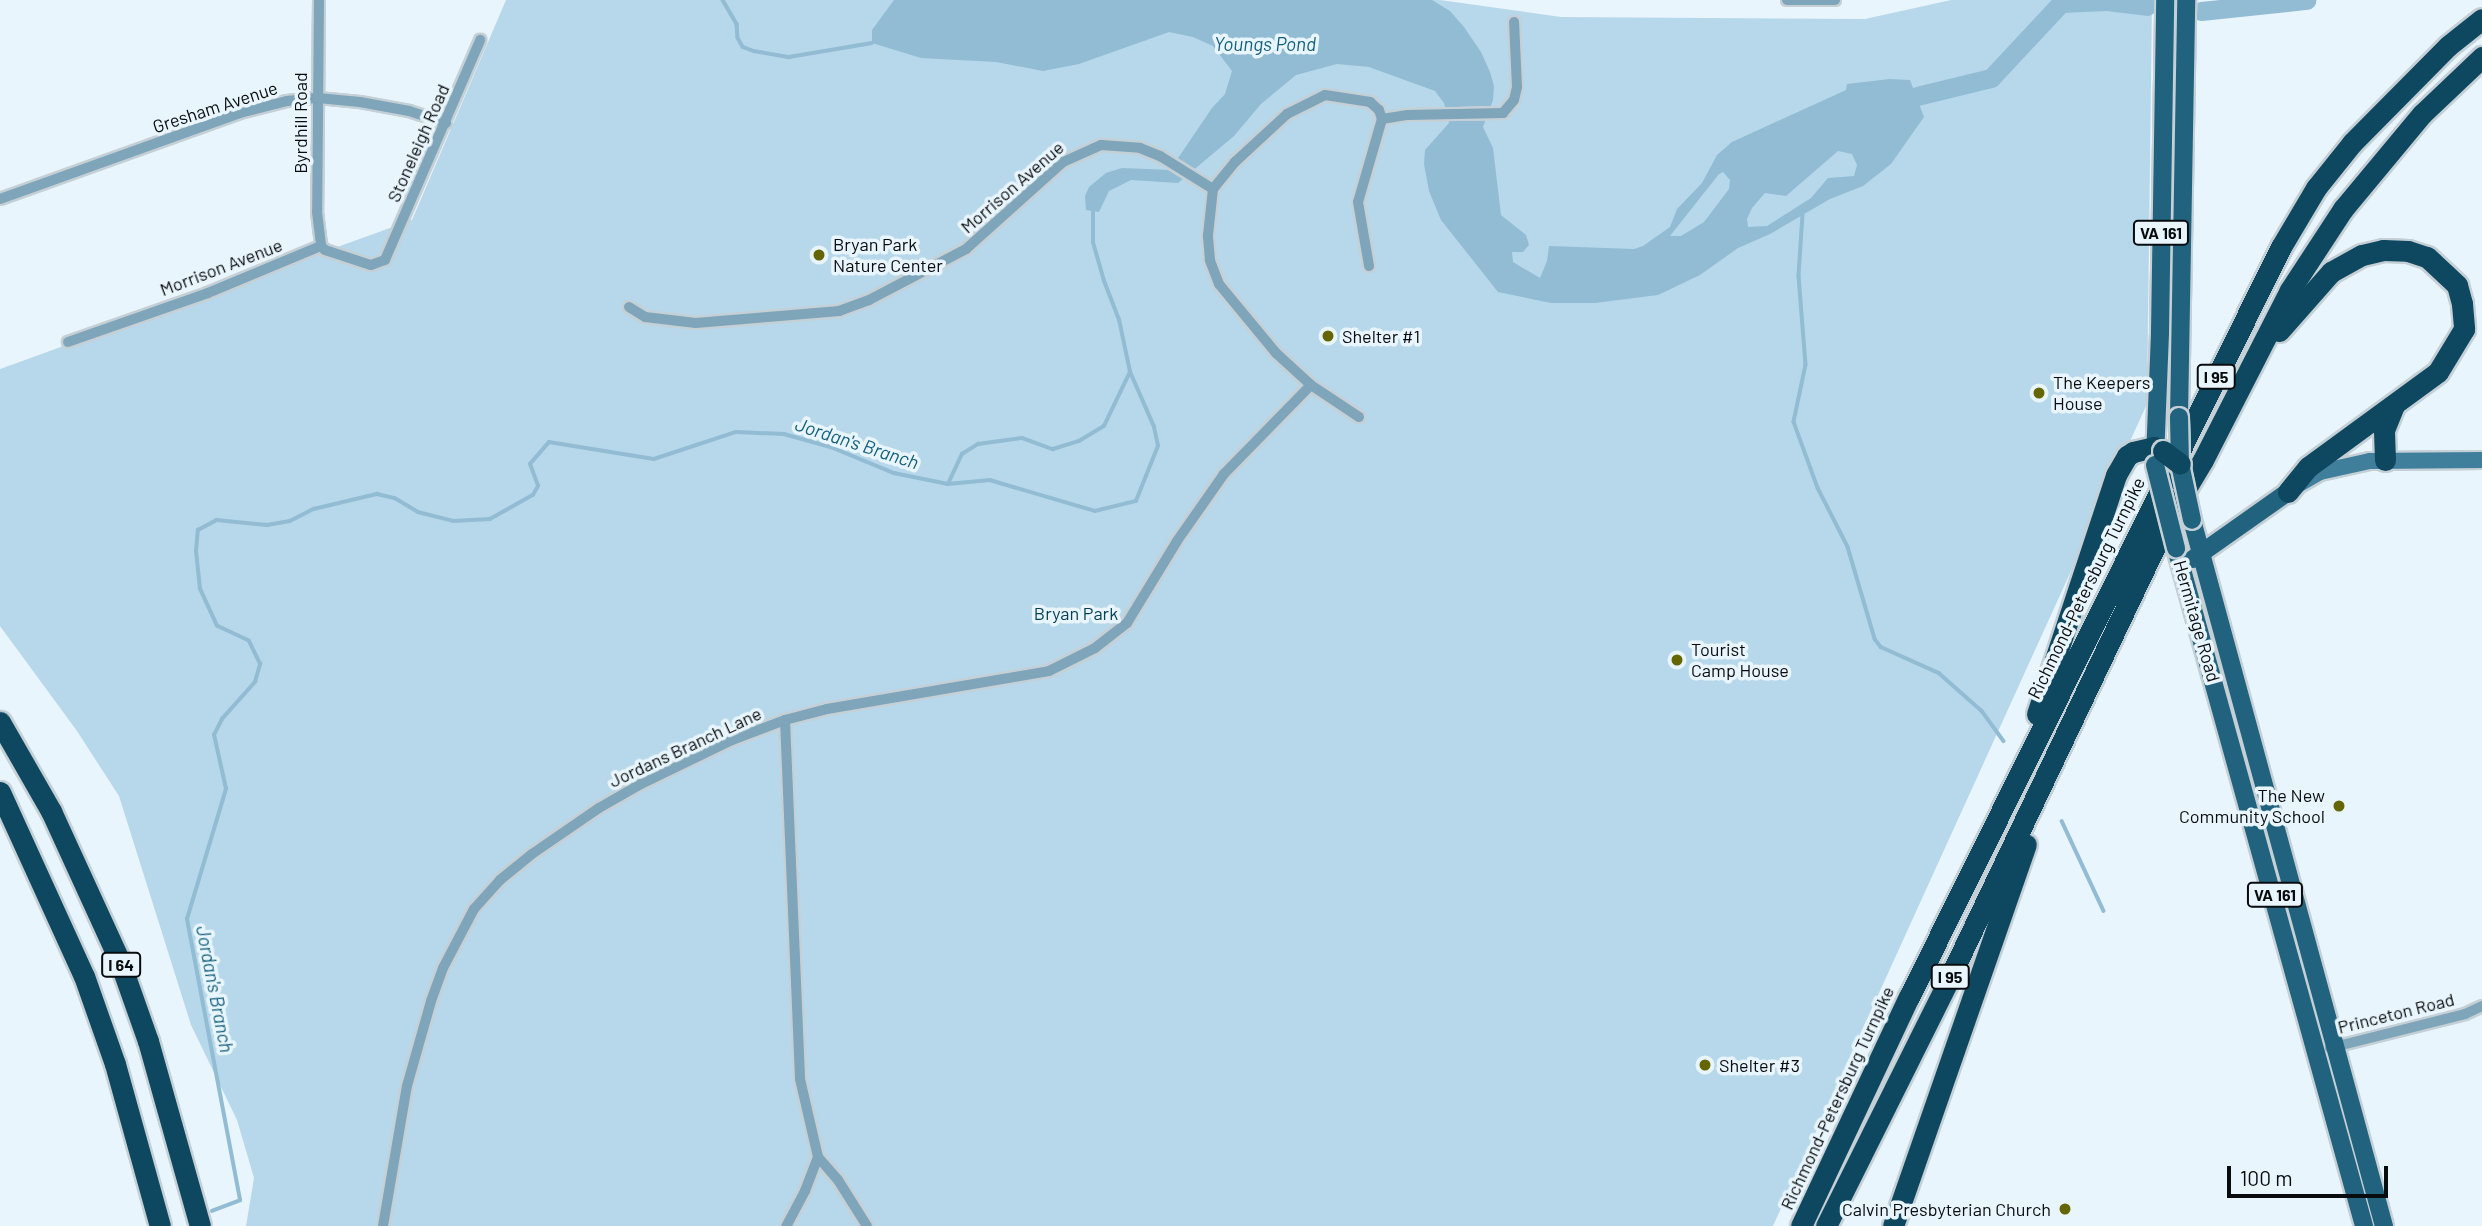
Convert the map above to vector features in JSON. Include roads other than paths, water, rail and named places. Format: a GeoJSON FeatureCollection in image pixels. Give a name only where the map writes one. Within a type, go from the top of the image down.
{"type":"FeatureCollection","features":[{"type":"Feature","properties":{"kind":"highway","name":"Richmond-Petersburg Turnpike"},"geometry":{"type":"LineString","coordinates":[[1801,1226],[2016,781],[2275,259],[2316,188],[2352,143],[2448,46],[2482,19]]}},
{"type":"Feature","properties":{"kind":"highway","name":"I 95"},"geometry":{"type":"LineString","coordinates":[[1826,1226],[2070,726],[2170,514],[2203,460],[2290,290],[2343,209],[2422,114],[2482,57]]}},
{"type":"Feature","properties":{"kind":"highway"},"geometry":{"type":"LineString","coordinates":[[2237,394],[2291,315],[2331,272],[2362,255],[2383,250],[2408,251],[2427,257],[2457,285],[2464,329],[2438,372],[2308,467],[2288,492]]}},
{"type":"Feature","properties":{"kind":"highway"},"geometry":{"type":"LineString","coordinates":[[2385,460],[2384,430],[2394,405]]}},
{"type":"Feature","properties":{"kind":"highway"},"geometry":{"type":"LineString","coordinates":[[2016,781],[2111,486],[2127,456],[2139,449],[2180,464]]}},
{"type":"Feature","properties":{"kind":"highway","name":"I 64"},"geometry":{"type":"LineString","coordinates":[[0,722],[51,811],[120,962],[148,1041],[200,1226]]}},
{"type":"Feature","properties":{"kind":"highway"},"geometry":{"type":"LineString","coordinates":[[1893,1226],[1962,1021],[2070,726]]}},
{"type":"Feature","properties":{"kind":"highway","name":"I 64"},"geometry":{"type":"LineString","coordinates":[[0,792],[69,940],[92,1000],[115,1064],[160,1226]]}},
{"type":"Feature","properties":{"kind":"main road","name":"Hermitage Road"},"geometry":{"type":"LineString","coordinates":[[2165,0],[2157,454],[2181,566],[2326,1049],[2384,1226]]}},
{"type":"Feature","properties":{"kind":"main road","name":"Hermitage Road"},"geometry":{"type":"LineString","coordinates":[[2186,0],[2180,464],[2200,554],[2326,1049],[2364,1226]]}},
{"type":"Feature","properties":{"kind":"main road"},"geometry":{"type":"LineString","coordinates":[[2181,566],[2288,492]]}},
{"type":"Feature","properties":{"kind":"street","name":"Byrdhill Road"},"geometry":{"type":"LineString","coordinates":[[319,0],[317,212],[321,246]]}},
{"type":"Feature","properties":{"kind":"street"},"geometry":{"type":"LineString","coordinates":[[1787,0],[1835,0]]}},
{"type":"Feature","properties":{"kind":"street"},"geometry":{"type":"LineString","coordinates":[[1382,119],[1408,115],[1503,113],[1514,100],[1517,87],[1514,22]]}},
{"type":"Feature","properties":{"kind":"street","name":"Stoneleigh Road"},"geometry":{"type":"LineString","coordinates":[[321,246],[325,250],[371,265],[385,260],[480,40]]}},
{"type":"Feature","properties":{"kind":"street"},"geometry":{"type":"LineString","coordinates":[[1359,417],[1311,385],[1276,353],[1219,284],[1210,260],[1208,235],[1213,189],[1235,162],[1287,114],[1310,100],[1325,95],[1359,98],[1379,110],[1382,119],[1358,202],[1370,266]]}},
{"type":"Feature","properties":{"kind":"street","name":"Gresham Avenue"},"geometry":{"type":"LineString","coordinates":[[0,199],[240,113],[287,101],[318,98],[409,110],[446,123]]}},
{"type":"Feature","properties":{"kind":"street","name":"Morrison Avenue"},"geometry":{"type":"LineString","coordinates":[[629,307],[645,317],[696,323],[839,311],[869,300],[966,249],[1077,153],[1101,145],[1140,148],[1171,161],[1213,189]]}},
{"type":"Feature","properties":{"kind":"street","name":"Morrison Avenue"},"geometry":{"type":"LineString","coordinates":[[68,342],[208,293],[321,246]]}},
{"type":"Feature","properties":{"kind":"street","name":"Jordans Branch Lane"},"geometry":{"type":"LineString","coordinates":[[383,1226],[401,1115],[421,1035],[443,968],[474,909],[500,880],[532,854],[599,808],[641,784],[732,740],[785,720],[827,709],[1049,671],[1095,648],[1132,616],[1177,541],[1224,474],[1311,385]]}},
{"type":"Feature","properties":{"kind":"street"},"geometry":{"type":"LineString","coordinates":[[2288,492],[2327,470],[2385,460],[2482,460]]}},
{"type":"Feature","properties":{"kind":"street"},"geometry":{"type":"LineString","coordinates":[[785,720],[800,1079],[818,1157],[838,1180],[867,1226]]}},
{"type":"Feature","properties":{"kind":"street","name":"Princeton Road"},"geometry":{"type":"LineString","coordinates":[[2326,1049],[2465,1014],[2482,1006]]}},
{"type":"Feature","properties":{"kind":"street"},"geometry":{"type":"LineString","coordinates":[[786,1226],[805,1191],[818,1157]]}},
{"type":"Feature","properties":{"kind":"water","name":"Youngs Pond"},"geometry":{"type":"Polygon","coordinates":[[[894,0],[1432,0],[1450,11],[1464,27],[1481,52],[1490,72],[1494,86],[1493,100],[1483,127],[1493,148],[1501,215],[1526,235],[1529,245],[1523,252],[1512,252],[1513,262],[1540,278],[1547,261],[1549,246],[1634,249],[1643,246],[1670,227],[1677,209],[1702,183],[1717,155],[1732,142],[1846,90],[1847,84],[1890,79],[1910,80],[1924,117],[1891,164],[1863,186],[1830,199],[1770,234],[1738,248],[1700,275],[1658,295],[1595,303],[1551,303],[1498,292],[1441,220],[1429,191],[1424,164],[1425,150],[1449,123],[1444,103],[1435,91],[1369,67],[1337,64],[1296,75],[1261,104],[1234,136],[1178,183],[1131,180],[1109,191],[1099,212],[1086,210],[1085,196],[1089,187],[1106,173],[1122,168],[1170,170],[1212,108],[1225,94],[1232,71],[1213,46],[1193,37],[1169,32],[1079,64],[1043,71],[996,62],[921,58],[872,43],[872,30],[894,0]],[[1838,151],[1786,196],[1765,193],[1752,208],[1747,219],[1748,227],[1767,226],[1811,198],[1828,178],[1854,176],[1857,165],[1852,154],[1838,151]],[[1723,172],[1670,236],[1681,236],[1704,222],[1729,189],[1730,180],[1723,172]]]}},
{"type":"Feature","properties":{"kind":"waterway"},"geometry":{"type":"LineString","coordinates":[[723,0],[737,24],[738,38],[743,47],[754,51],[789,57],[872,43]]}},
{"type":"Feature","properties":{"kind":"waterway"},"geometry":{"type":"LineString","coordinates":[[2201,11],[2306,0]]}},
{"type":"Feature","properties":{"kind":"waterway"},"geometry":{"type":"LineString","coordinates":[[1917,96],[1991,78],[2061,3],[2107,1],[2147,6]]}},
{"type":"Feature","properties":{"kind":"waterway","name":"Jordan's Branch"},"geometry":{"type":"LineString","coordinates":[[212,1211],[240,1200],[187,919],[226,789],[214,735],[222,719],[255,682],[260,664],[249,641],[217,626],[200,589],[196,551],[198,530],[217,520],[267,525],[290,521],[314,509],[377,494],[395,498],[418,512],[453,521],[490,519],[533,495],[538,486],[530,464],[549,442],[654,459],[736,432],[784,434],[831,447],[894,473],[948,484],[990,480],[1095,511],[1136,501],[1158,446],[1154,427],[1130,372],[1119,320],[1093,243],[1093,211]]}},
{"type":"Feature","properties":{"kind":"waterway"},"geometry":{"type":"LineString","coordinates":[[1803,215],[1799,276],[1806,365],[1794,422],[1818,488],[1848,547],[1875,639],[1881,647],[1939,673],[1982,711],[2004,741]]}},
{"type":"Feature","properties":{"kind":"waterway"},"geometry":{"type":"LineString","coordinates":[[948,484],[962,454],[978,444],[1022,438],[1053,449],[1079,441],[1104,426],[1130,372]]}},
{"type":"Feature","properties":{"kind":"waterway"},"geometry":{"type":"LineString","coordinates":[[2062,821],[2104,911]]}},
{"type":"Feature","properties":{"kind":"place","name":"Bryan Park Nature Center"},"geometry":{"type":"Point","coordinates":[819,255]}},
{"type":"Feature","properties":{"kind":"place","name":"Shelter #1"},"geometry":{"type":"Point","coordinates":[1328,336]}},
{"type":"Feature","properties":{"kind":"place","name":"The Keepers House"},"geometry":{"type":"Point","coordinates":[2039,393]}},
{"type":"Feature","properties":{"kind":"place","name":"Tourist Camp House"},"geometry":{"type":"Point","coordinates":[1677,660]}},
{"type":"Feature","properties":{"kind":"place","name":"The New Community School"},"geometry":{"type":"Point","coordinates":[2339,806]}},
{"type":"Feature","properties":{"kind":"place","name":"Shelter #3"},"geometry":{"type":"Point","coordinates":[1705,1065]}},
{"type":"Feature","properties":{"kind":"place","name":"Calvin Presbyterian Church"},"geometry":{"type":"Point","coordinates":[2065,1209]}},
{"type":"Feature","properties":{"kind":"park label","name":"Bryan Park"},"geometry":{"type":"Point","coordinates":[1076,613]}}]}
